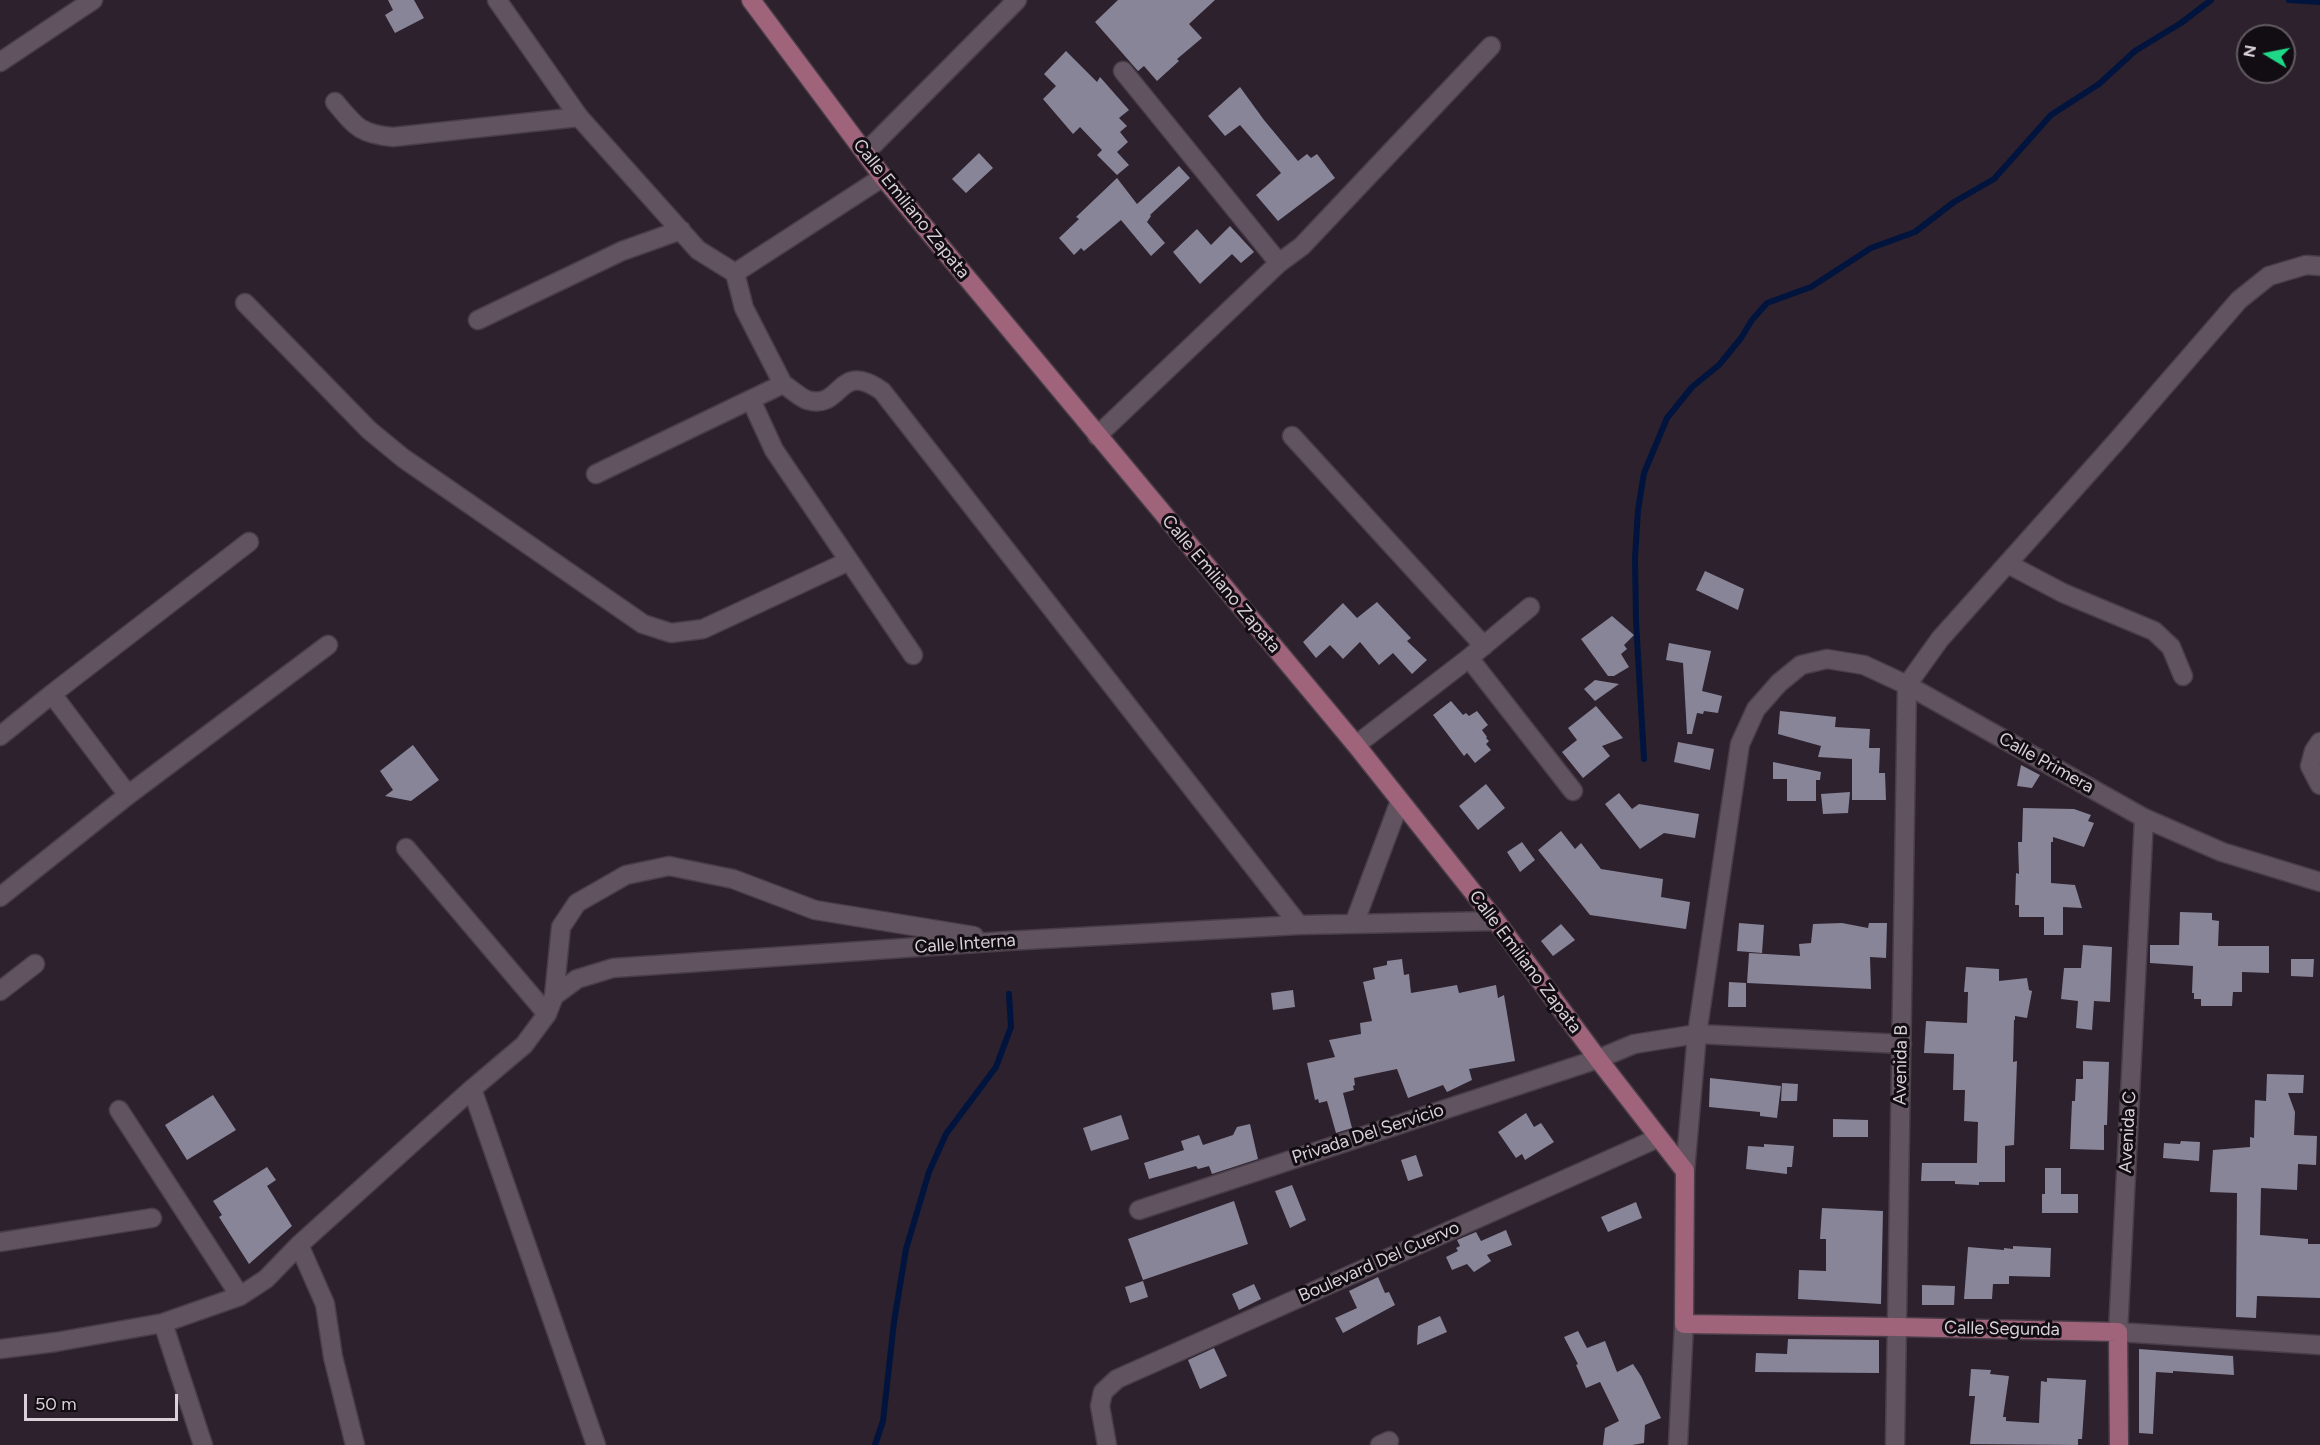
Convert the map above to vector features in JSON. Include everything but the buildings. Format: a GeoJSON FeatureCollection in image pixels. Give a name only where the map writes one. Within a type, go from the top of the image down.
{"type":"FeatureCollection","features":[{"type":"Feature","properties":{"kind":"main road","name":"Calle Emiliano Zapata"},"geometry":{"type":"LineString","coordinates":[[751,0],[809,81],[883,177],[1356,745],[1496,921],[1598,1059],[1685,1171]]}},
{"type":"Feature","properties":{"kind":"main road"},"geometry":{"type":"LineString","coordinates":[[1684,1324],[1685,1171]]}},
{"type":"Feature","properties":{"kind":"main road","name":"Calle Segunda"},"geometry":{"type":"LineString","coordinates":[[1684,1324],[1896,1326],[2118,1332]]}},
{"type":"Feature","properties":{"kind":"main road","name":"Avenida C"},"geometry":{"type":"LineString","coordinates":[[2118,1332],[2120,1445]]}},
{"type":"Feature","properties":{"kind":"street"},"geometry":{"type":"LineString","coordinates":[[0,62],[93,0]]}},
{"type":"Feature","properties":{"kind":"street"},"geometry":{"type":"LineString","coordinates":[[497,0],[579,117],[698,250],[735,273],[744,308],[783,384],[806,400],[830,398],[846,382],[860,379],[882,391],[1299,924]]}},
{"type":"Feature","properties":{"kind":"street"},"geometry":{"type":"LineString","coordinates":[[866,152],[1017,0]]}},
{"type":"Feature","properties":{"kind":"street"},"geometry":{"type":"LineString","coordinates":[[1097,436],[1279,263],[1302,246],[1491,46]]}},
{"type":"Feature","properties":{"kind":"street"},"geometry":{"type":"LineString","coordinates":[[1123,71],[1279,263]]}},
{"type":"Feature","properties":{"kind":"street"},"geometry":{"type":"LineString","coordinates":[[335,102],[357,128],[373,135],[393,137],[579,117]]}},
{"type":"Feature","properties":{"kind":"street"},"geometry":{"type":"LineString","coordinates":[[735,273],[883,177]]}},
{"type":"Feature","properties":{"kind":"street"},"geometry":{"type":"LineString","coordinates":[[478,320],[622,251],[681,230]]}},
{"type":"Feature","properties":{"kind":"street"},"geometry":{"type":"LineString","coordinates":[[1907,685],[1940,639],[2239,300],[2270,276],[2306,265],[2320,266]]}},
{"type":"Feature","properties":{"kind":"street"},"geometry":{"type":"LineString","coordinates":[[245,303],[369,430],[403,458],[643,624],[671,633],[703,629],[849,561]]}},
{"type":"Feature","properties":{"kind":"street"},"geometry":{"type":"LineString","coordinates":[[596,474],[783,384]]}},
{"type":"Feature","properties":{"kind":"street"},"geometry":{"type":"LineString","coordinates":[[751,400],[774,450],[913,655]]}},
{"type":"Feature","properties":{"kind":"street"},"geometry":{"type":"LineString","coordinates":[[1292,436],[1484,646]]}},
{"type":"Feature","properties":{"kind":"street"},"geometry":{"type":"LineString","coordinates":[[0,736],[249,542]]}},
{"type":"Feature","properties":{"kind":"street"},"geometry":{"type":"LineString","coordinates":[[2008,564],[2063,593],[2154,631],[2171,647],[2183,676]]}},
{"type":"Feature","properties":{"kind":"street"},"geometry":{"type":"LineString","coordinates":[[1356,745],[1469,658],[1530,607]]}},
{"type":"Feature","properties":{"kind":"street"},"geometry":{"type":"LineString","coordinates":[[0,897],[128,795],[328,645]]}},
{"type":"Feature","properties":{"kind":"street"},"geometry":{"type":"LineString","coordinates":[[1469,658],[1573,791]]}},
{"type":"Feature","properties":{"kind":"street","name":"Calle Primera"},"geometry":{"type":"LineString","coordinates":[[1697,1034],[1740,744],[1756,709],[1779,682],[1801,665],[1827,658],[1864,665],[1907,685],[2144,819],[2222,852],[2320,882]]}},
{"type":"Feature","properties":{"kind":"street","name":"Avenida B"},"geometry":{"type":"LineString","coordinates":[[1895,1445],[1907,685]]}},
{"type":"Feature","properties":{"kind":"street"},"geometry":{"type":"LineString","coordinates":[[52,694],[128,795]]}},
{"type":"Feature","properties":{"kind":"street"},"geometry":{"type":"LineString","coordinates":[[2320,741],[2314,751],[2310,766],[2320,785]]}},
{"type":"Feature","properties":{"kind":"street"},"geometry":{"type":"LineString","coordinates":[[1354,924],[1400,801]]}},
{"type":"Feature","properties":{"kind":"street","name":"Avenida C"},"geometry":{"type":"LineString","coordinates":[[2118,1332],[2144,819]]}},
{"type":"Feature","properties":{"kind":"street"},"geometry":{"type":"LineString","coordinates":[[406,848],[547,1014]]}},
{"type":"Feature","properties":{"kind":"street"},"geometry":{"type":"LineString","coordinates":[[0,1350],[163,1323],[240,1296],[266,1279],[299,1245],[524,1045],[547,1014],[554,996],[561,927],[577,903],[626,875],[669,867],[733,879],[815,910],[1006,941]]}},
{"type":"Feature","properties":{"kind":"street","name":"Calle Interna"},"geometry":{"type":"LineString","coordinates":[[554,996],[577,979],[613,968],[1299,924],[1496,921]]}},
{"type":"Feature","properties":{"kind":"street"},"geometry":{"type":"LineString","coordinates":[[0,991],[35,964]]}},
{"type":"Feature","properties":{"kind":"street"},"geometry":{"type":"LineString","coordinates":[[1685,1171],[1697,1034]]}},
{"type":"Feature","properties":{"kind":"street","name":"Privada Del Servicio"},"geometry":{"type":"LineString","coordinates":[[1139,1210],[1598,1059],[1634,1044],[1697,1034],[1902,1044]]}},
{"type":"Feature","properties":{"kind":"street"},"geometry":{"type":"LineString","coordinates":[[472,1089],[596,1445]]}},
{"type":"Feature","properties":{"kind":"street"},"geometry":{"type":"LineString","coordinates":[[119,1110],[240,1296]]}},
{"type":"Feature","properties":{"kind":"street","name":"Boulevard Del Cuervo"},"geometry":{"type":"LineString","coordinates":[[1107,1445],[1100,1406],[1103,1392],[1117,1379],[1658,1138]]}},
{"type":"Feature","properties":{"kind":"street"},"geometry":{"type":"LineString","coordinates":[[0,1242],[152,1218]]}},
{"type":"Feature","properties":{"kind":"street"},"geometry":{"type":"LineString","coordinates":[[299,1245],[325,1304],[333,1356],[355,1445]]}},
{"type":"Feature","properties":{"kind":"street"},"geometry":{"type":"LineString","coordinates":[[163,1323],[203,1445]]}},
{"type":"Feature","properties":{"kind":"street"},"geometry":{"type":"LineString","coordinates":[[1678,1445],[1684,1324]]}},
{"type":"Feature","properties":{"kind":"street","name":"Calle Segunda"},"geometry":{"type":"LineString","coordinates":[[2118,1332],[2320,1345]]}},
{"type":"Feature","properties":{"kind":"waterway"},"geometry":{"type":"LineString","coordinates":[[1644,759],[1636,621],[1635,558],[1638,510],[1644,473],[1667,418],[1692,387],[1719,365],[1767,303],[1811,287],[1871,248],[1915,232],[1954,202],[1994,179],[2051,115],[2099,84],[2135,51],[2181,23],[2211,0]]}},
{"type":"Feature","properties":{"kind":"waterway"},"geometry":{"type":"LineString","coordinates":[[2289,0],[2320,2]]}},
{"type":"Feature","properties":{"kind":"waterway"},"geometry":{"type":"LineString","coordinates":[[875,1445],[883,1421],[894,1322],[906,1249],[929,1172],[946,1134],[996,1067],[1011,1027],[1009,994]]}}]}
